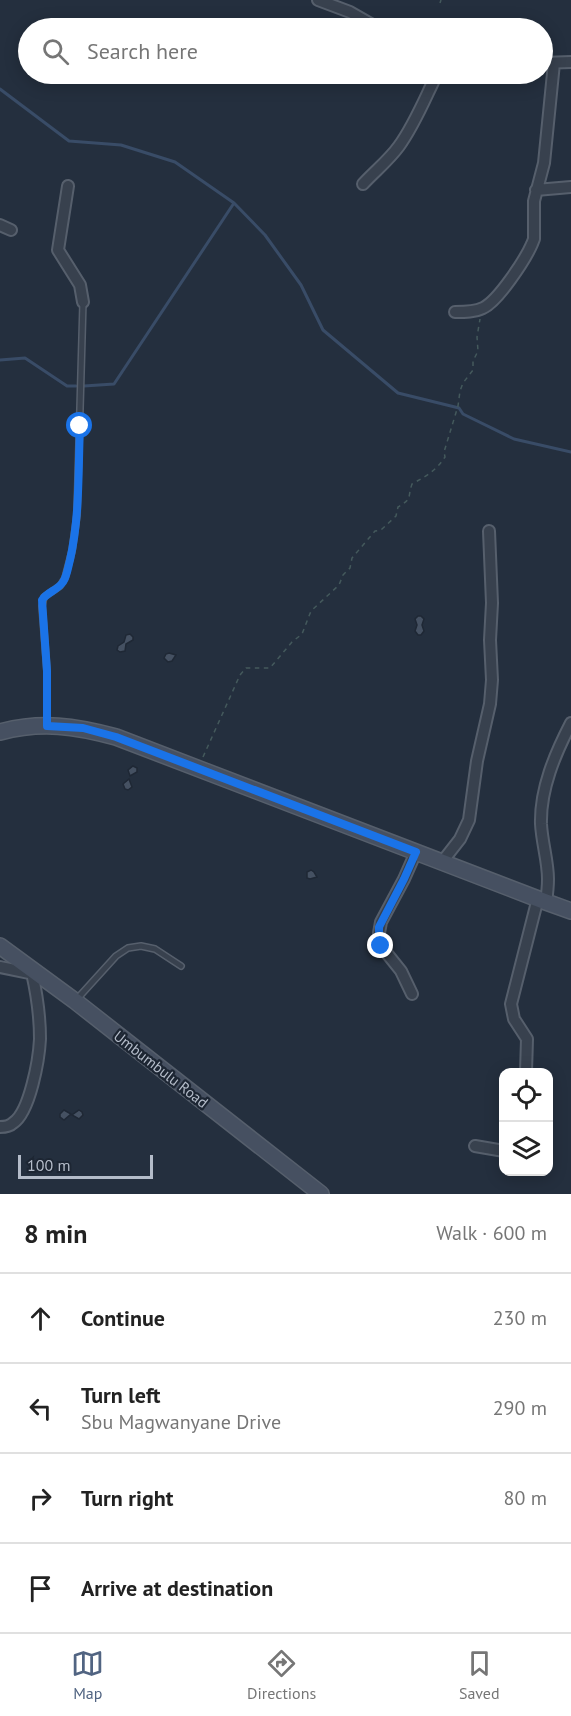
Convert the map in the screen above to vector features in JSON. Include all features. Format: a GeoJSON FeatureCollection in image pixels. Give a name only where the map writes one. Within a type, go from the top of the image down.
{"type":"FeatureCollection","features":[{"type":"Feature","properties":{"kind":"main road"},"geometry":{"type":"LineString","coordinates":[[0,732],[47,726],[83,728],[116,737],[571,910]]}},
{"type":"Feature","properties":{"kind":"main road","name":"Umbumbulu Road"},"geometry":{"type":"LineString","coordinates":[[0,946],[75,1001],[321,1194]]}},
{"type":"Feature","properties":{"kind":"street"},"geometry":{"type":"LineString","coordinates":[[318,0],[360,18]]}},
{"type":"Feature","properties":{"kind":"street"},"geometry":{"type":"LineString","coordinates":[[553,63],[571,62]]}},
{"type":"Feature","properties":{"kind":"street"},"geometry":{"type":"LineString","coordinates":[[363,184],[399,146],[432,84]]}},
{"type":"Feature","properties":{"kind":"street"},"geometry":{"type":"LineString","coordinates":[[456,312],[472,312],[482,309],[496,297],[534,239],[534,201],[544,163],[547,84]]}},
{"type":"Feature","properties":{"kind":"street"},"geometry":{"type":"LineString","coordinates":[[68,186],[58,250],[80,285],[83,302]]}},
{"type":"Feature","properties":{"kind":"street"},"geometry":{"type":"LineString","coordinates":[[536,190],[571,187]]}},
{"type":"Feature","properties":{"kind":"street"},"geometry":{"type":"LineString","coordinates":[[0,225],[11,230]]}},
{"type":"Feature","properties":{"kind":"street"},"geometry":{"type":"LineString","coordinates":[[442,862],[465,831],[490,704],[492,603],[489,531]]}},
{"type":"Feature","properties":{"kind":"street"},"geometry":{"type":"LineString","coordinates":[[526,1068],[527,1039],[514,1019],[511,1004],[548,878],[543,843],[544,794],[550,771],[571,723]]}},
{"type":"Feature","properties":{"kind":"street"},"geometry":{"type":"LineString","coordinates":[[412,994],[401,971],[381,946],[379,933],[381,922],[416,852]]}},
{"type":"Feature","properties":{"kind":"street"},"geometry":{"type":"LineString","coordinates":[[0,967],[36,974],[40,1040],[28,1099],[22,1114],[15,1123],[0,1127]]}},
{"type":"Feature","properties":{"kind":"street"},"geometry":{"type":"LineString","coordinates":[[475,1146],[499,1150]]}},
{"type":"Feature","properties":{"kind":"lane"},"geometry":{"type":"LineString","coordinates":[[47,726],[47,671],[42,606],[44,597],[60,586],[65,578],[72,551],[77,515],[83,302]]}},
{"type":"Feature","properties":{"kind":"lane"},"geometry":{"type":"LineString","coordinates":[[75,1001],[116,956],[128,948],[141,946],[155,949],[180,966]]}},
{"type":"Feature","properties":{"kind":"path"},"geometry":{"type":"LineString","coordinates":[[198,768],[240,675],[246,668],[270,668],[302,634],[310,611],[339,585],[343,575],[350,568],[352,558],[375,531],[381,530],[396,516],[398,507],[410,498],[412,484],[432,473],[445,457],[444,452],[458,406],[460,391],[473,370],[473,361],[478,351],[477,337],[482,309]]}},
{"type":"Feature","properties":{"kind":"building"},"geometry":{"type":"Polygon","coordinates":[[[418,616],[424,619],[422,625],[424,631],[421,635],[415,631],[417,625],[415,619],[418,616]]]}},
{"type":"Feature","properties":{"kind":"building"},"geometry":{"type":"Polygon","coordinates":[[[130,634],[133,640],[126,644],[125,651],[117,650],[118,646],[124,642],[126,635],[130,634]]]}},
{"type":"Feature","properties":{"kind":"building"},"geometry":{"type":"Polygon","coordinates":[[[169,653],[176,655],[172,661],[168,662],[164,658],[169,653]]]}},
{"type":"Feature","properties":{"kind":"building"},"geometry":{"type":"Polygon","coordinates":[[[133,766],[137,768],[137,772],[130,776],[128,770],[133,766]]]}},
{"type":"Feature","properties":{"kind":"building"},"geometry":{"type":"Polygon","coordinates":[[[129,779],[132,787],[128,790],[123,784],[129,779]]]}},
{"type":"Feature","properties":{"kind":"building"},"geometry":{"type":"Polygon","coordinates":[[[311,870],[317,877],[307,878],[307,872],[311,870]]]}},
{"type":"Feature","properties":{"kind":"building"},"geometry":{"type":"Polygon","coordinates":[[[64,1110],[71,1114],[64,1120],[60,1114],[64,1110]]]}},
{"type":"Feature","properties":{"kind":"building"},"geometry":{"type":"Polygon","coordinates":[[[79,1110],[83,1115],[79,1119],[72,1115],[79,1110]]]}},
{"type":"Feature","properties":{"kind":"waterway"},"geometry":{"type":"LineString","coordinates":[[0,89],[69,141],[121,145],[175,162],[234,203],[265,235],[301,285],[323,330],[398,393],[459,408],[463,414],[514,439],[571,452]]}},
{"type":"Feature","properties":{"kind":"waterway"},"geometry":{"type":"LineString","coordinates":[[84,386],[114,384],[234,203]]}},
{"type":"Feature","properties":{"kind":"waterway"},"geometry":{"type":"LineString","coordinates":[[0,360],[25,358],[67,386],[76,386]]}},
{"type":"Feature","properties":{"kind":"route"},"geometry":{"type":"LineString","coordinates":[[80,426],[79,487],[72,551],[64,582],[42,600],[47,671],[47,726],[83,728],[116,737],[416,852],[379,927],[381,946]]}}]}
